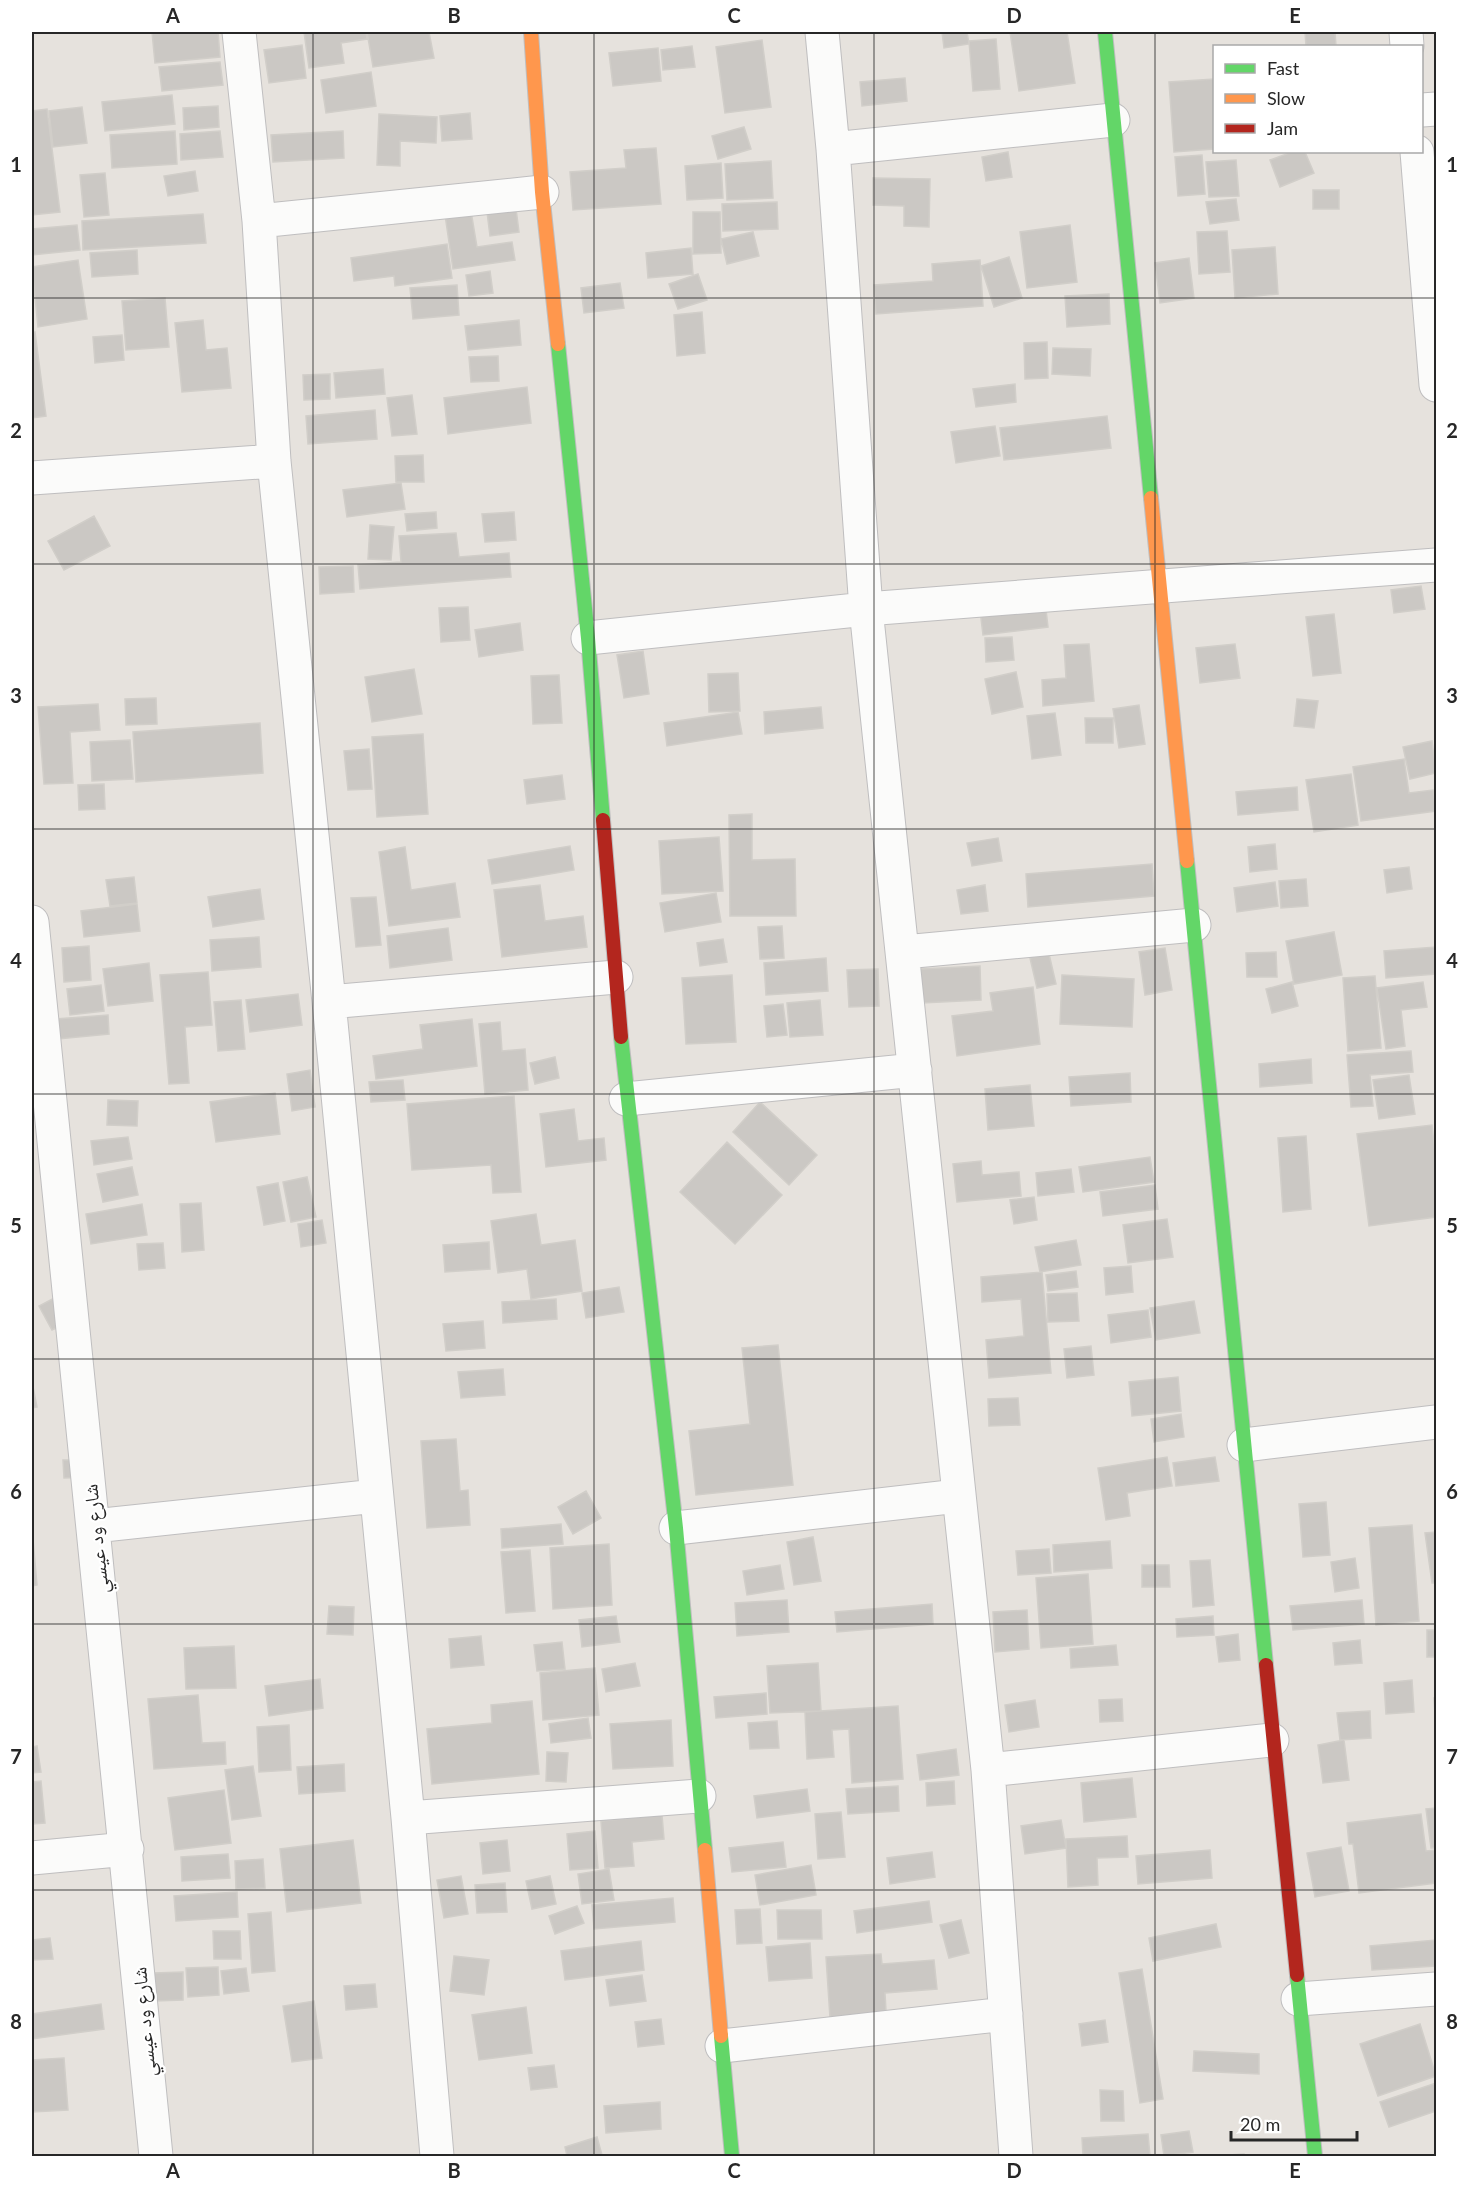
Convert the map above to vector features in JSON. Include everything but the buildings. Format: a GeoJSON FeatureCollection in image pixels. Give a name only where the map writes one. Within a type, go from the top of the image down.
{"type":"FeatureCollection","features":[{"type":"Feature","properties":{"kind":"street"},"geometry":{"type":"LineString","coordinates":[[239,32],[259,221],[274,461],[408,1818],[436,2157]]}},
{"type":"Feature","properties":{"kind":"street"},"geometry":{"type":"LineString","coordinates":[[531,32],[542,192],[588,638],[626,1099],[676,1528],[732,2157]]}},
{"type":"Feature","properties":{"kind":"street"},"geometry":{"type":"LineString","coordinates":[[822,32],[833,149],[866,609],[904,952],[958,1496],[988,1770],[1016,2157]]}},
{"type":"Feature","properties":{"kind":"street"},"geometry":{"type":"LineString","coordinates":[[1105,32],[1315,2157]]}},
{"type":"Feature","properties":{"kind":"street"},"geometry":{"type":"LineString","coordinates":[[833,149],[1113,120]]}},
{"type":"Feature","properties":{"kind":"street"},"geometry":{"type":"LineString","coordinates":[[1417,153],[1437,385]]}},
{"type":"Feature","properties":{"kind":"street"},"geometry":{"type":"LineString","coordinates":[[259,221],[542,192]]}},
{"type":"Feature","properties":{"kind":"street"},"geometry":{"type":"LineString","coordinates":[[32,478],[274,461]]}},
{"type":"Feature","properties":{"kind":"street"},"geometry":{"type":"LineString","coordinates":[[588,638],[866,609],[1437,565]]}},
{"type":"Feature","properties":{"kind":"street","name":"شارع ود عيسي"},"geometry":{"type":"LineString","coordinates":[[32,922],[37,1047],[94,1526],[156,2157]]}},
{"type":"Feature","properties":{"kind":"street"},"geometry":{"type":"LineString","coordinates":[[904,952],[1194,925]]}},
{"type":"Feature","properties":{"kind":"street"},"geometry":{"type":"LineString","coordinates":[[329,1002],[616,977]]}},
{"type":"Feature","properties":{"kind":"street"},"geometry":{"type":"LineString","coordinates":[[626,1099],[915,1070]]}},
{"type":"Feature","properties":{"kind":"street"},"geometry":{"type":"LineString","coordinates":[[1244,1445],[1437,1422]]}},
{"type":"Feature","properties":{"kind":"street"},"geometry":{"type":"LineString","coordinates":[[94,1526],[376,1496]]}},
{"type":"Feature","properties":{"kind":"street"},"geometry":{"type":"LineString","coordinates":[[676,1528],[958,1496]]}},
{"type":"Feature","properties":{"kind":"street"},"geometry":{"type":"LineString","coordinates":[[988,1770],[1272,1740]]}},
{"type":"Feature","properties":{"kind":"street"},"geometry":{"type":"LineString","coordinates":[[408,1818],[699,1796]]}},
{"type":"Feature","properties":{"kind":"street"},"geometry":{"type":"LineString","coordinates":[[32,1858],[127,1849]]}},
{"type":"Feature","properties":{"kind":"street"},"geometry":{"type":"LineString","coordinates":[[1298,1999],[1437,1989]]}},
{"type":"Feature","properties":{"kind":"street"},"geometry":{"type":"LineString","coordinates":[[722,2046],[1006,2014]]}},
{"type":"Feature","properties":{"kind":"traffic: fast"},"geometry":{"type":"LineString","coordinates":[[1105,32],[1151,498]]}},
{"type":"Feature","properties":{"kind":"traffic: fast"},"geometry":{"type":"LineString","coordinates":[[558,344],[588,638],[603,820]]}},
{"type":"Feature","properties":{"kind":"traffic: fast"},"geometry":{"type":"LineString","coordinates":[[1187,861],[1266,1665]]}},
{"type":"Feature","properties":{"kind":"traffic: fast"},"geometry":{"type":"LineString","coordinates":[[621,1037],[676,1528],[705,1850]]}},
{"type":"Feature","properties":{"kind":"traffic: fast"},"geometry":{"type":"LineString","coordinates":[[1297,1975],[1315,2156]]}},
{"type":"Feature","properties":{"kind":"traffic: fast"},"geometry":{"type":"LineString","coordinates":[[721,2036],[732,2156]]}},
{"type":"Feature","properties":{"kind":"traffic: slow"},"geometry":{"type":"LineString","coordinates":[[531,32],[542,192],[558,344]]}},
{"type":"Feature","properties":{"kind":"traffic: slow"},"geometry":{"type":"LineString","coordinates":[[1151,498],[1187,861]]}},
{"type":"Feature","properties":{"kind":"traffic: slow"},"geometry":{"type":"LineString","coordinates":[[705,1850],[721,2036]]}},
{"type":"Feature","properties":{"kind":"traffic: jam"},"geometry":{"type":"LineString","coordinates":[[603,820],[621,1037]]}},
{"type":"Feature","properties":{"kind":"traffic: jam"},"geometry":{"type":"LineString","coordinates":[[1266,1665],[1297,1975]]}}]}
